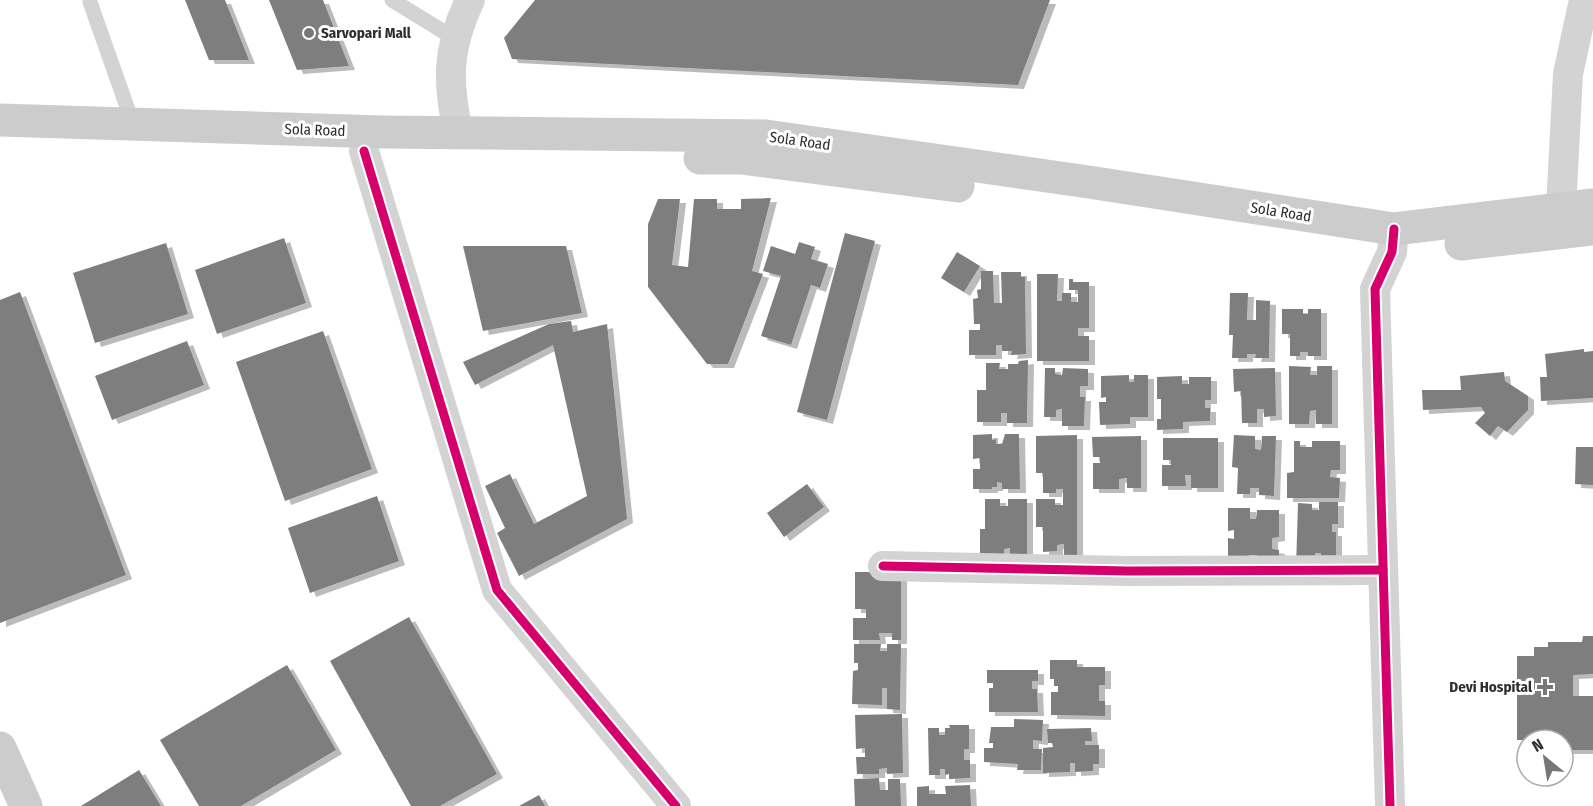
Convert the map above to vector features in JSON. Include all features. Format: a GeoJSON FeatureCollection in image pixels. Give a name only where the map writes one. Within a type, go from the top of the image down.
{"type":"FeatureCollection","features":[{"type":"Feature","properties":{"kind":"main road","name":"Sola Road"},"geometry":{"type":"LineString","coordinates":[[0,120],[458,132],[766,136],[1082,181],[1393,241],[1593,205]]}},
{"type":"Feature","properties":{"kind":"main road","name":"Sola Road"},"geometry":{"type":"LineString","coordinates":[[0,141],[741,158],[1393,241],[1593,229]]}},
{"type":"Feature","properties":{"kind":"main road"},"geometry":{"type":"LineString","coordinates":[[0,748],[26,806]]}},
{"type":"Feature","properties":{"kind":"street"},"geometry":{"type":"LineString","coordinates":[[458,132],[450,97],[450,70],[454,38],[470,0]]}},
{"type":"Feature","properties":{"kind":"street"},"geometry":{"type":"LineString","coordinates":[[1561,209],[1568,74],[1584,0]]}},
{"type":"Feature","properties":{"kind":"street"},"geometry":{"type":"LineString","coordinates":[[364,151],[497,590],[676,806]]}},
{"type":"Feature","properties":{"kind":"street"},"geometry":{"type":"LineString","coordinates":[[1390,806],[1375,289],[1393,241]]}},
{"type":"Feature","properties":{"kind":"street"},"geometry":{"type":"LineString","coordinates":[[883,566],[1128,571],[1383,570]]}},
{"type":"Feature","properties":{"kind":"lane"},"geometry":{"type":"LineString","coordinates":[[392,0],[454,38]]}},
{"type":"Feature","properties":{"kind":"lane"},"geometry":{"type":"LineString","coordinates":[[90,2],[133,124]]}},
{"type":"Feature","properties":{"kind":"building"},"geometry":{"type":"Polygon","coordinates":[[[185,0],[225,0],[249,60],[209,60],[185,0]]]}},
{"type":"Feature","properties":{"kind":"building","name":"Sarvopari Mall"},"geometry":{"type":"Polygon","coordinates":[[[269,0],[323,0],[349,66],[297,70],[269,0]]]}},
{"type":"Feature","properties":{"kind":"building"},"geometry":{"type":"Polygon","coordinates":[[[535,0],[1050,0],[1018,85],[512,59],[504,38],[535,0]]]}},
{"type":"Feature","properties":{"kind":"building"},"geometry":{"type":"Polygon","coordinates":[[[771,198],[752,271],[763,274],[728,364],[707,364],[648,287],[648,224],[658,199],[680,199],[672,265],[688,267],[694,199],[717,199],[717,209],[741,209],[741,199],[771,198]]]}},
{"type":"Feature","properties":{"kind":"building"},"geometry":{"type":"Polygon","coordinates":[[[845,233],[875,241],[827,420],[797,412],[845,233]]]}},
{"type":"Feature","properties":{"kind":"building"},"geometry":{"type":"Polygon","coordinates":[[[284,238],[306,303],[217,334],[195,270],[284,238]]]}},
{"type":"Feature","properties":{"kind":"building"},"geometry":{"type":"Polygon","coordinates":[[[799,242],[815,247],[811,259],[828,264],[820,288],[811,285],[791,345],[761,336],[781,276],[763,271],[771,246],[795,254],[799,242]]]}},
{"type":"Feature","properties":{"kind":"building"},"geometry":{"type":"Polygon","coordinates":[[[166,243],[188,314],[95,343],[73,273],[166,243]]]}},
{"type":"Feature","properties":{"kind":"building"},"geometry":{"type":"Polygon","coordinates":[[[463,246],[566,246],[582,313],[483,331],[463,246]]]}},
{"type":"Feature","properties":{"kind":"building"},"geometry":{"type":"Polygon","coordinates":[[[957,252],[980,266],[964,292],[941,278],[957,252]]]}},
{"type":"Feature","properties":{"kind":"building"},"geometry":{"type":"Polygon","coordinates":[[[981,271],[993,271],[994,303],[1002,303],[1001,272],[1021,272],[1021,277],[1025,277],[1026,354],[1011,355],[1012,351],[1002,351],[1002,345],[996,345],[996,355],[969,355],[969,330],[980,330],[980,324],[974,324],[973,299],[978,298],[977,290],[981,289],[981,271]]]}},
{"type":"Feature","properties":{"kind":"building"},"geometry":{"type":"Polygon","coordinates":[[[1037,274],[1058,274],[1057,301],[1062,301],[1062,293],[1071,293],[1071,302],[1078,302],[1078,290],[1069,290],[1069,279],[1073,279],[1073,282],[1089,282],[1089,328],[1078,328],[1078,336],[1089,336],[1089,361],[1037,361],[1037,274]]]}},
{"type":"Feature","properties":{"kind":"building"},"geometry":{"type":"Polygon","coordinates":[[[20,292],[126,575],[0,623],[0,300],[20,292]]]}},
{"type":"Feature","properties":{"kind":"building"},"geometry":{"type":"Polygon","coordinates":[[[1230,293],[1248,293],[1247,320],[1256,320],[1256,300],[1270,301],[1269,358],[1255,358],[1256,354],[1247,354],[1247,358],[1232,358],[1233,335],[1229,335],[1230,293]]]}},
{"type":"Feature","properties":{"kind":"building"},"geometry":{"type":"Polygon","coordinates":[[[1282,309],[1303,309],[1303,314],[1308,314],[1308,309],[1321,309],[1321,356],[1308,356],[1308,352],[1300,352],[1300,356],[1290,356],[1290,334],[1282,334],[1282,309]]]}},
{"type":"Feature","properties":{"kind":"building"},"geometry":{"type":"Polygon","coordinates":[[[571,321],[573,332],[607,324],[627,519],[519,576],[497,533],[505,528],[485,486],[510,474],[534,524],[587,496],[553,345],[475,385],[463,362],[549,324],[571,321]]]}},
{"type":"Feature","properties":{"kind":"building"},"geometry":{"type":"Polygon","coordinates":[[[323,331],[372,469],[285,501],[236,362],[323,331]]]}},
{"type":"Feature","properties":{"kind":"building"},"geometry":{"type":"Polygon","coordinates":[[[187,341],[204,385],[112,420],[95,376],[187,341]]]}},
{"type":"Feature","properties":{"kind":"building"},"geometry":{"type":"Polygon","coordinates":[[[1584,349],[1584,352],[1593,351],[1593,398],[1541,401],[1540,377],[1547,377],[1545,354],[1584,349]]]}},
{"type":"Feature","properties":{"kind":"building"},"geometry":{"type":"Polygon","coordinates":[[[1028,360],[1027,423],[1007,423],[1007,413],[1001,413],[1001,422],[977,422],[977,390],[986,390],[986,363],[1000,363],[999,369],[1008,369],[1008,364],[1018,364],[1019,361],[1028,360]]]}},
{"type":"Feature","properties":{"kind":"building"},"geometry":{"type":"Polygon","coordinates":[[[1289,366],[1311,367],[1310,375],[1317,375],[1317,366],[1332,366],[1332,424],[1316,424],[1316,410],[1310,411],[1309,424],[1289,424],[1289,366]]]}},
{"type":"Feature","properties":{"kind":"building"},"geometry":{"type":"Polygon","coordinates":[[[1045,368],[1055,368],[1055,374],[1062,375],[1063,368],[1088,369],[1088,386],[1080,386],[1080,397],[1085,397],[1084,426],[1062,426],[1062,409],[1056,410],[1056,417],[1044,417],[1045,368]]]}},
{"type":"Feature","properties":{"kind":"building"},"geometry":{"type":"Polygon","coordinates":[[[1275,368],[1276,416],[1264,417],[1264,409],[1257,409],[1257,423],[1242,423],[1241,391],[1234,392],[1233,369],[1275,368]]]}},
{"type":"Feature","properties":{"kind":"building"},"geometry":{"type":"Polygon","coordinates":[[[1504,372],[1505,381],[1528,396],[1528,410],[1507,432],[1498,426],[1490,436],[1475,423],[1485,413],[1481,407],[1423,410],[1422,390],[1461,390],[1460,376],[1504,372]]]}},
{"type":"Feature","properties":{"kind":"building"},"geometry":{"type":"Polygon","coordinates":[[[1129,375],[1129,382],[1134,382],[1134,375],[1148,375],[1148,417],[1130,417],[1130,424],[1100,425],[1099,402],[1106,402],[1106,397],[1101,398],[1101,376],[1129,375]]]}},
{"type":"Feature","properties":{"kind":"building"},"geometry":{"type":"Polygon","coordinates":[[[1182,376],[1182,384],[1189,384],[1189,377],[1211,377],[1211,400],[1205,400],[1205,408],[1210,408],[1210,421],[1183,422],[1183,429],[1157,430],[1157,419],[1161,419],[1161,399],[1157,399],[1157,377],[1182,376]]]}},
{"type":"Feature","properties":{"kind":"building"},"geometry":{"type":"Polygon","coordinates":[[[992,434],[992,440],[996,439],[996,444],[1002,444],[1005,434],[1019,434],[1020,489],[1002,489],[1002,483],[997,482],[997,487],[992,487],[992,489],[973,489],[973,469],[980,469],[980,458],[973,459],[973,435],[992,434]]]}},
{"type":"Feature","properties":{"kind":"building"},"geometry":{"type":"Polygon","coordinates":[[[1077,435],[1077,556],[1064,556],[1064,544],[1057,545],[1057,551],[1043,552],[1043,527],[1036,527],[1036,499],[1055,499],[1055,505],[1063,505],[1063,489],[1056,489],[1056,493],[1043,493],[1043,473],[1036,473],[1036,436],[1077,435]]]}},
{"type":"Feature","properties":{"kind":"building"},"geometry":{"type":"Polygon","coordinates":[[[1234,435],[1255,436],[1255,449],[1261,450],[1262,436],[1276,436],[1274,496],[1259,495],[1259,488],[1250,488],[1250,494],[1237,494],[1238,468],[1232,467],[1234,435]]]}},
{"type":"Feature","properties":{"kind":"building"},"geometry":{"type":"Polygon","coordinates":[[[1141,436],[1141,488],[1127,488],[1127,478],[1119,479],[1119,489],[1093,489],[1093,463],[1100,463],[1100,457],[1093,457],[1092,437],[1141,436]]]}},
{"type":"Feature","properties":{"kind":"building"},"geometry":{"type":"Polygon","coordinates":[[[1163,438],[1218,438],[1218,488],[1191,488],[1191,475],[1185,475],[1186,486],[1162,486],[1162,465],[1171,465],[1171,460],[1163,460],[1163,438]]]}},
{"type":"Feature","properties":{"kind":"building"},"geometry":{"type":"Polygon","coordinates":[[[1294,441],[1300,441],[1300,447],[1312,447],[1312,441],[1340,441],[1340,470],[1331,470],[1330,477],[1340,478],[1339,498],[1287,498],[1287,473],[1294,472],[1294,441]]]}},
{"type":"Feature","properties":{"kind":"building"},"geometry":{"type":"Polygon","coordinates":[[[1576,447],[1593,447],[1593,485],[1575,484],[1576,447]]]}},
{"type":"Feature","properties":{"kind":"building"},"geometry":{"type":"Polygon","coordinates":[[[807,484],[824,507],[784,537],[767,513],[807,484]]]}},
{"type":"Feature","properties":{"kind":"building"},"geometry":{"type":"Polygon","coordinates":[[[377,496],[399,561],[310,593],[288,528],[377,496]]]}},
{"type":"Feature","properties":{"kind":"building"},"geometry":{"type":"Polygon","coordinates":[[[985,499],[1000,499],[1000,506],[1008,506],[1008,499],[1027,499],[1027,567],[1010,567],[1010,548],[1004,549],[1004,563],[980,563],[980,529],[985,529],[985,499]]]}},
{"type":"Feature","properties":{"kind":"building"},"geometry":{"type":"Polygon","coordinates":[[[1319,502],[1338,502],[1338,524],[1332,524],[1332,532],[1336,532],[1336,558],[1321,558],[1321,553],[1315,553],[1315,559],[1296,568],[1298,503],[1312,504],[1312,510],[1319,510],[1319,502]]]}},
{"type":"Feature","properties":{"kind":"building"},"geometry":{"type":"Polygon","coordinates":[[[1228,508],[1250,508],[1250,519],[1256,519],[1257,510],[1279,510],[1279,537],[1272,538],[1272,549],[1279,550],[1279,564],[1256,564],[1257,555],[1249,555],[1249,564],[1228,564],[1228,538],[1234,539],[1234,530],[1228,531],[1228,508]]]}},
{"type":"Feature","properties":{"kind":"building"},"geometry":{"type":"Polygon","coordinates":[[[855,572],[901,572],[901,640],[892,640],[892,633],[879,633],[880,640],[853,640],[853,618],[866,618],[866,609],[855,609],[855,572]]]}},
{"type":"Feature","properties":{"kind":"building"},"geometry":{"type":"Polygon","coordinates":[[[409,617],[497,774],[440,806],[411,806],[330,661],[409,617]]]}},
{"type":"Feature","properties":{"kind":"building"},"geometry":{"type":"Polygon","coordinates":[[[1583,636],[1593,636],[1593,674],[1573,675],[1573,696],[1593,696],[1593,750],[1575,750],[1575,728],[1517,728],[1517,656],[1534,656],[1534,647],[1548,647],[1548,642],[1582,642],[1583,636]]]}},
{"type":"Feature","properties":{"kind":"building"},"geometry":{"type":"Polygon","coordinates":[[[854,644],[881,644],[880,651],[887,651],[887,644],[901,644],[900,710],[887,709],[887,688],[882,688],[882,705],[852,704],[853,671],[858,670],[858,663],[854,663],[854,644]]]}},
{"type":"Feature","properties":{"kind":"building"},"geometry":{"type":"Polygon","coordinates":[[[1050,660],[1077,660],[1077,667],[1105,667],[1105,685],[1099,685],[1099,701],[1105,701],[1105,716],[1051,715],[1051,692],[1058,692],[1058,686],[1054,686],[1054,679],[1050,679],[1050,660]]]}},
{"type":"Feature","properties":{"kind":"building"},"geometry":{"type":"Polygon","coordinates":[[[287,665],[336,750],[241,806],[199,806],[160,740],[287,665]]]}},
{"type":"Feature","properties":{"kind":"building"},"geometry":{"type":"Polygon","coordinates":[[[987,670],[1038,670],[1038,681],[1032,681],[1032,689],[1037,689],[1038,712],[989,712],[989,688],[993,688],[993,683],[987,683],[987,670]]]}},
{"type":"Feature","properties":{"kind":"building"},"geometry":{"type":"Polygon","coordinates":[[[902,714],[903,773],[887,774],[887,768],[879,769],[879,774],[857,774],[856,757],[865,757],[865,748],[856,749],[855,715],[902,714]]]}},
{"type":"Feature","properties":{"kind":"building"},"geometry":{"type":"Polygon","coordinates":[[[1014,719],[1043,720],[1042,741],[1033,740],[1033,749],[1042,749],[1041,770],[1017,770],[1018,764],[984,762],[984,748],[993,748],[993,743],[989,743],[991,727],[1014,727],[1014,719]]]}},
{"type":"Feature","properties":{"kind":"building"},"geometry":{"type":"Polygon","coordinates":[[[949,725],[969,725],[969,749],[964,749],[964,760],[970,760],[970,778],[949,779],[949,774],[945,775],[945,769],[940,769],[940,775],[929,775],[928,728],[939,728],[939,735],[945,735],[945,728],[950,728],[949,725]]]}},
{"type":"Feature","properties":{"kind":"building"},"geometry":{"type":"Polygon","coordinates":[[[1091,728],[1092,741],[1085,741],[1085,745],[1099,745],[1099,764],[1093,764],[1093,771],[1075,772],[1075,763],[1070,763],[1070,772],[1043,773],[1043,748],[1053,747],[1052,743],[1048,743],[1047,729],[1091,728]]]}},
{"type":"Feature","properties":{"kind":"building"},"geometry":{"type":"Polygon","coordinates":[[[139,770],[161,806],[81,806],[139,770]]]}},
{"type":"Feature","properties":{"kind":"building"},"geometry":{"type":"Polygon","coordinates":[[[879,778],[880,790],[888,790],[888,779],[900,779],[901,806],[855,806],[854,779],[879,778]]]}},
{"type":"Feature","properties":{"kind":"building"},"geometry":{"type":"Polygon","coordinates":[[[970,785],[971,806],[917,806],[917,787],[929,786],[929,794],[946,794],[945,786],[970,785]]]}},
{"type":"Feature","properties":{"kind":"building"},"geometry":{"type":"Polygon","coordinates":[[[539,795],[545,806],[519,806],[539,795]]]}},
{"type":"Feature","properties":{"kind":"cycle path"},"geometry":{"type":"LineString","coordinates":[[364,151],[497,590],[676,806]]}},
{"type":"Feature","properties":{"kind":"cycle path"},"geometry":{"type":"LineString","coordinates":[[1390,806],[1375,289],[1392,252],[1394,229]]}},
{"type":"Feature","properties":{"kind":"cycle path"},"geometry":{"type":"LineString","coordinates":[[883,566],[1128,571],[1383,570]]}},
{"type":"Feature","properties":{"kind":"place","name":"Sarvopari Mall"},"geometry":{"type":"Point","coordinates":[309,33]}},
{"type":"Feature","properties":{"kind":"place","name":"Devi Hospital"},"geometry":{"type":"Point","coordinates":[1545,687]}}]}
